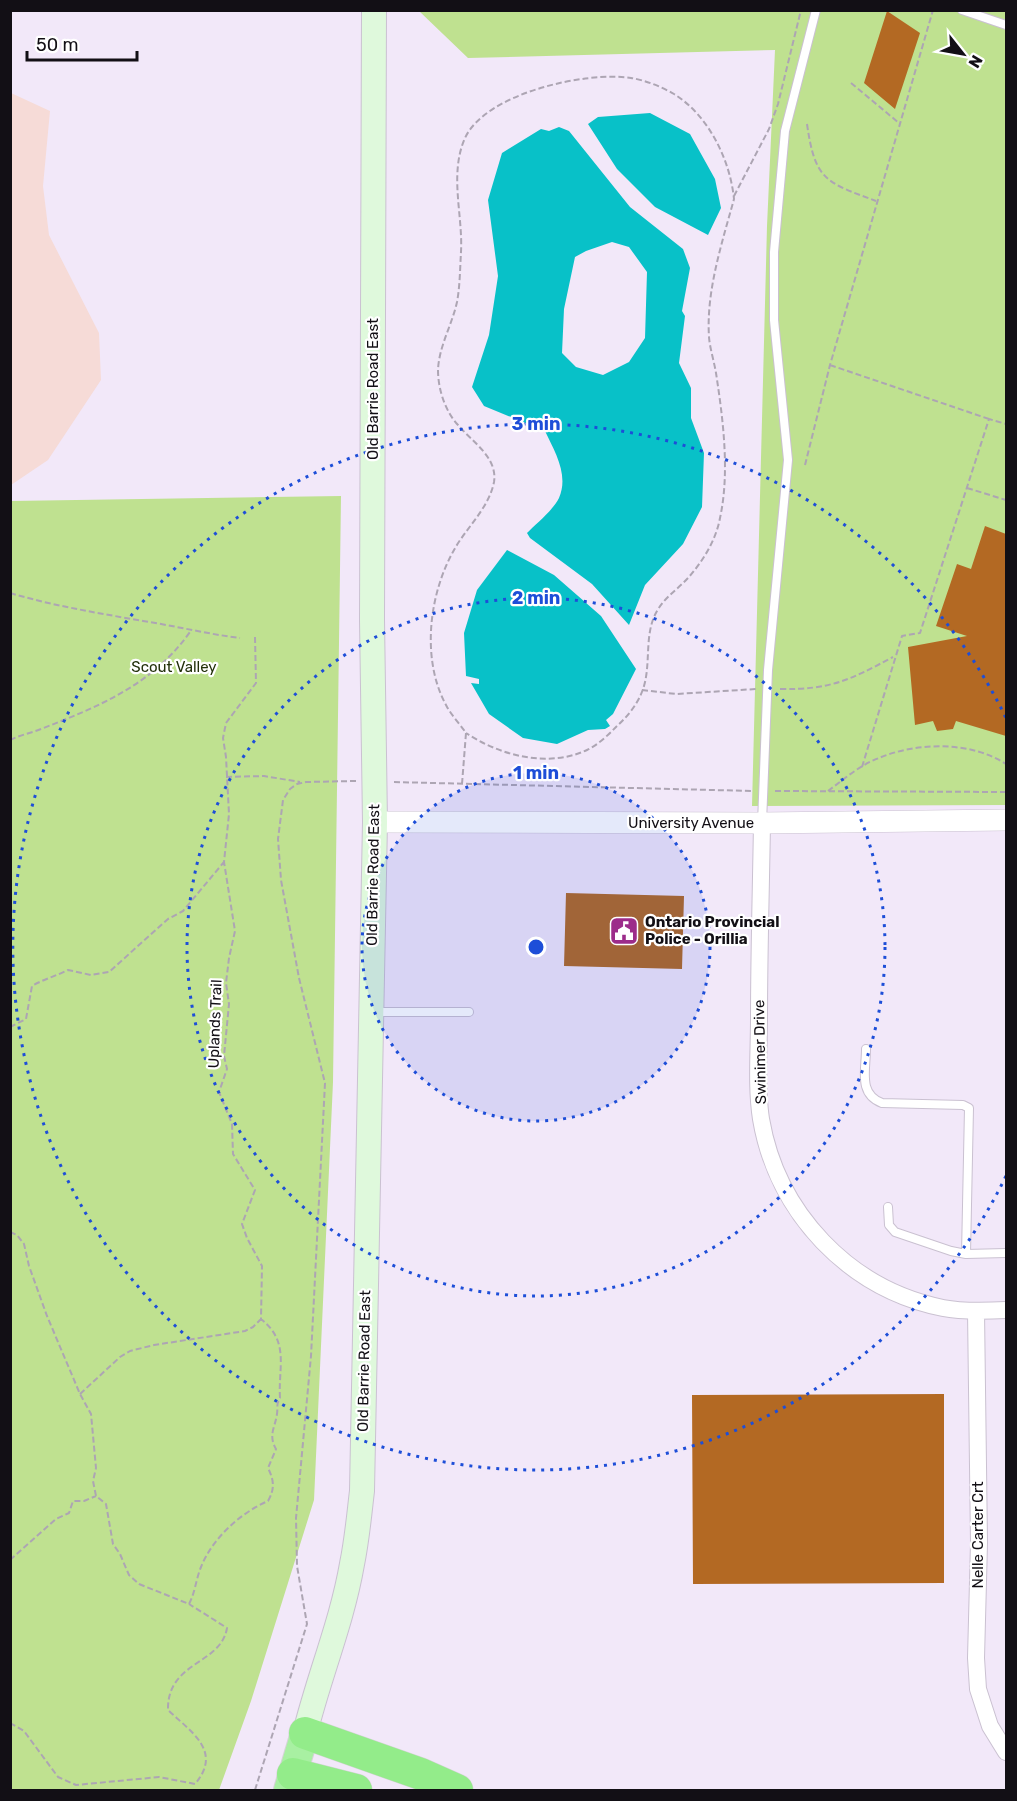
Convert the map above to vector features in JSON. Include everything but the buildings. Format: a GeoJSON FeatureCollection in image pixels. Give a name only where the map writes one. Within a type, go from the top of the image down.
{"type":"FeatureCollection","features":[{"type":"Feature","properties":{"kind":"highway"},"geometry":{"type":"LineString","coordinates":[[356,1791],[290,1782],[305,1733],[421,1774],[457,1791]]}},
{"type":"Feature","properties":{"kind":"main road","name":"Old Barrie Road East"},"geometry":{"type":"LineString","coordinates":[[305,1733],[337,1626],[352,1565],[362,1491],[375,822],[372,620],[374,10]]}},
{"type":"Feature","properties":{"kind":"street","name":"University Avenue"},"geometry":{"type":"LineString","coordinates":[[375,822],[762,823],[1006,820]]}},
{"type":"Feature","properties":{"kind":"street","name":"Swinimer Drive"},"geometry":{"type":"LineString","coordinates":[[762,823],[759,1101],[769,1152],[783,1187],[796,1211],[812,1232],[858,1271],[886,1288],[914,1300],[944,1308],[976,1311],[1006,1310]]}},
{"type":"Feature","properties":{"kind":"street","name":"Nelle Carter Crt"},"geometry":{"type":"LineString","coordinates":[[976,1311],[979,1543],[976,1658],[978,1689],[990,1726],[1006,1752]]}},
{"type":"Feature","properties":{"kind":"lane"},"geometry":{"type":"LineString","coordinates":[[762,823],[768,670],[788,460],[774,320],[774,252],[785,131],[816,10]]}},
{"type":"Feature","properties":{"kind":"lane"},"geometry":{"type":"LineString","coordinates":[[962,10],[1006,25]]}},
{"type":"Feature","properties":{"kind":"lane"},"geometry":{"type":"LineString","coordinates":[[371,1012],[469,1012]]}},
{"type":"Feature","properties":{"kind":"lane"},"geometry":{"type":"LineString","coordinates":[[867,1049],[866,1090],[877,1101],[882,1103],[963,1104],[969,1108],[966,1254]]}},
{"type":"Feature","properties":{"kind":"lane"},"geometry":{"type":"LineString","coordinates":[[888,1208],[889,1225],[895,1232],[966,1254],[1006,1253]]}},
{"type":"Feature","properties":{"kind":"path"},"geometry":{"type":"LineString","coordinates":[[734,196],[733,185],[715,139],[690,106],[673,93],[631,78],[600,78],[543,86],[497,106],[475,123],[466,135],[458,163],[461,250],[457,301],[438,370],[441,394],[447,410],[489,459],[494,469],[495,479],[487,501],[454,550],[441,577],[432,623],[432,648],[434,671],[446,706],[466,733],[489,746],[507,753],[544,759],[567,756],[588,749],[609,734],[626,718],[638,701],[644,685],[651,624],[657,611],[689,577],[704,557],[714,538],[720,519],[724,471],[722,422],[709,338],[709,310],[734,196],[769,129],[778,104],[801,10]]}},
{"type":"Feature","properties":{"kind":"path"},"geometry":{"type":"LineString","coordinates":[[805,465],[830,365],[933,10]]}},
{"type":"Feature","properties":{"kind":"path"},"geometry":{"type":"LineString","coordinates":[[851,83],[900,123]]}},
{"type":"Feature","properties":{"kind":"path"},"geometry":{"type":"LineString","coordinates":[[807,124],[812,155],[823,174],[830,181],[847,190],[877,202]]}},
{"type":"Feature","properties":{"kind":"path"},"geometry":{"type":"LineString","coordinates":[[830,365],[1006,424]]}},
{"type":"Feature","properties":{"kind":"path"},"geometry":{"type":"LineString","coordinates":[[862,767],[902,636],[920,633],[989,419]]}},
{"type":"Feature","properties":{"kind":"path"},"geometry":{"type":"LineString","coordinates":[[967,488],[1006,500]]}},
{"type":"Feature","properties":{"kind":"path"},"geometry":{"type":"LineString","coordinates":[[10,593],[58,607],[240,638]]}},
{"type":"Feature","properties":{"kind":"path"},"geometry":{"type":"LineString","coordinates":[[10,740],[128,691],[160,666],[179,647],[190,631]]}},
{"type":"Feature","properties":{"kind":"path","name":"Uplands Trail"},"geometry":{"type":"LineString","coordinates":[[255,637],[256,683],[226,723],[223,738],[229,814],[224,862],[235,931],[226,983],[229,1004],[224,1056],[227,1069],[219,1092],[232,1124],[233,1154],[255,1190],[242,1224],[262,1266],[261,1319]]}},
{"type":"Feature","properties":{"kind":"path"},"geometry":{"type":"LineString","coordinates":[[462,783],[466,733]]}},
{"type":"Feature","properties":{"kind":"path"},"geometry":{"type":"LineString","coordinates":[[828,791],[877,758],[896,752],[944,746],[984,753],[1006,764]]}},
{"type":"Feature","properties":{"kind":"path"},"geometry":{"type":"LineString","coordinates":[[226,777],[264,777],[303,783]]}},
{"type":"Feature","properties":{"kind":"path"},"geometry":{"type":"LineString","coordinates":[[255,1791],[307,1624],[297,1566],[296,1518],[311,1356],[325,1083],[299,978],[281,880],[278,839],[286,793],[297,784],[344,780]]}},
{"type":"Feature","properties":{"kind":"path"},"geometry":{"type":"LineString","coordinates":[[388,781],[763,791],[1006,792]]}},
{"type":"Feature","properties":{"kind":"path"},"geometry":{"type":"LineString","coordinates":[[10,1027],[26,1018],[32,986],[43,979],[54,977],[68,970],[91,975],[109,972],[168,919],[183,911],[224,862]]}},
{"type":"Feature","properties":{"kind":"path"},"geometry":{"type":"LineString","coordinates":[[10,1232],[17,1235],[24,1244],[29,1266],[47,1316],[80,1394],[91,1414],[96,1468],[93,1480],[96,1496],[106,1504],[113,1544],[129,1575],[139,1584],[189,1604],[227,1628],[225,1639],[214,1652],[189,1667],[175,1684],[168,1699],[168,1710],[200,1740],[206,1755],[206,1768],[195,1784],[159,1777],[76,1785],[58,1777],[24,1731],[10,1723]]}},
{"type":"Feature","properties":{"kind":"path"},"geometry":{"type":"LineString","coordinates":[[80,1394],[120,1357],[130,1351],[245,1331],[261,1319],[270,1326],[281,1348],[280,1398],[277,1402],[277,1415],[271,1434],[276,1449],[268,1468],[273,1478],[273,1487],[268,1501],[252,1508],[221,1536],[201,1567],[189,1604]]}},
{"type":"Feature","properties":{"kind":"path"},"geometry":{"type":"LineString","coordinates":[[10,1560],[56,1519],[69,1513],[73,1501],[96,1496]]}},
{"type":"Feature","properties":{"kind":"shaded area"},"geometry":{"type":"Polygon","coordinates":[[[11,93],[50,111],[43,186],[49,235],[99,333],[101,380],[48,460],[11,485],[11,93]]]}},
{"type":"Feature","properties":{"kind":"green space"},"geometry":{"type":"Polygon","coordinates":[[[419,11],[1006,11],[1006,805],[752,806],[767,226],[775,50],[468,58],[419,11]]]}},
{"type":"Feature","properties":{"kind":"green space","name":"Scout Valley"},"geometry":{"type":"Polygon","coordinates":[[[341,496],[333,1082],[314,1500],[251,1701],[219,1790],[11,1790],[11,501],[341,496]]]}},
{"type":"Feature","properties":{"kind":"water"},"geometry":{"type":"Polygon","coordinates":[[[650,113],[690,134],[715,179],[721,208],[708,235],[655,207],[617,169],[588,124],[598,117],[650,113]]]}},
{"type":"Feature","properties":{"kind":"water"},"geometry":{"type":"Polygon","coordinates":[[[559,127],[569,131],[630,207],[683,249],[690,268],[682,311],[685,316],[679,363],[691,388],[691,418],[704,453],[702,507],[683,544],[645,585],[629,625],[592,584],[530,538],[527,533],[553,507],[562,489],[560,464],[545,431],[484,406],[472,387],[489,335],[498,276],[488,200],[502,153],[541,129],[549,131],[559,127]],[[612,242],[575,257],[564,309],[562,353],[576,367],[603,375],[629,362],[645,338],[647,272],[629,247],[612,242]]]}},
{"type":"Feature","properties":{"kind":"water"},"geometry":{"type":"Polygon","coordinates":[[[507,550],[554,575],[601,616],[636,669],[613,714],[606,720],[610,726],[605,729],[588,730],[557,744],[523,738],[489,714],[471,683],[479,684],[479,679],[466,676],[464,633],[477,590],[507,550]]]}},
{"type":"Feature","properties":{"kind":"place","name":"Ontario Provincial Police - Orillia"},"geometry":{"type":"Point","coordinates":[624,931]}}]}
